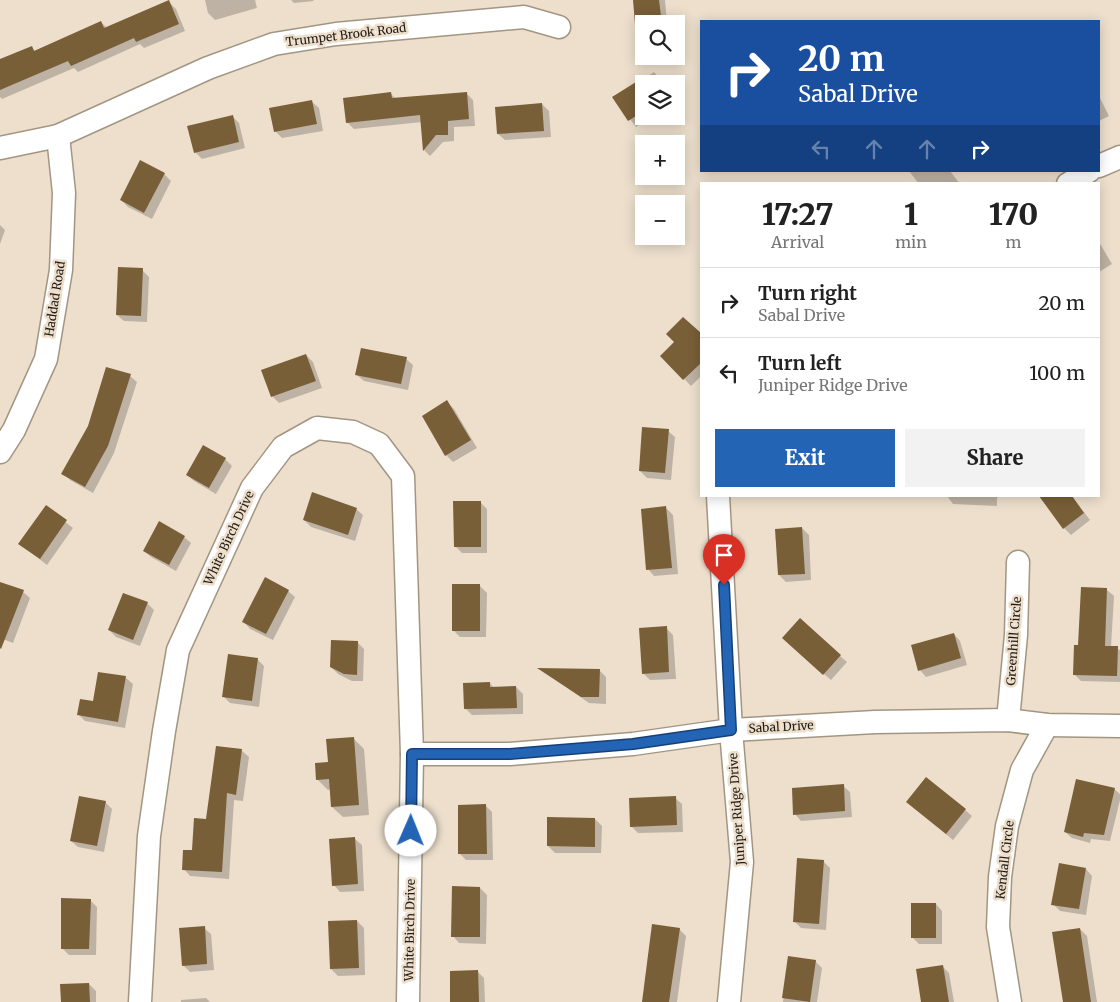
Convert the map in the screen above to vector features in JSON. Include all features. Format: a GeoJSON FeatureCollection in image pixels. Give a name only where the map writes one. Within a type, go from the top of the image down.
{"type":"FeatureCollection","features":[{"type":"Feature","properties":{"kind":"street","name":"Trumpet Brook Road"},"geometry":{"type":"LineString","coordinates":[[0,148],[58,136],[208,68],[274,44],[336,34],[524,16],[559,27]]}},
{"type":"Feature","properties":{"kind":"street","name":"Haddad Road"},"geometry":{"type":"LineString","coordinates":[[0,452],[14,430],[46,359],[61,270],[64,193],[58,136]]}},
{"type":"Feature","properties":{"kind":"street"},"geometry":{"type":"LineString","coordinates":[[1100,166],[1120,157]]}},
{"type":"Feature","properties":{"kind":"street"},"geometry":{"type":"LineString","coordinates":[[1071,182],[1087,172]]}},
{"type":"Feature","properties":{"kind":"street","name":"White Birch Drive"},"geometry":{"type":"LineString","coordinates":[[140,1002],[149,836],[178,650],[252,488],[283,447],[317,428],[353,432],[379,444],[403,476],[412,754],[408,1002]]}},
{"type":"Feature","properties":{"kind":"street","name":"Juniper Ridge Drive"},"geometry":{"type":"LineString","coordinates":[[718,497],[731,730],[742,862],[729,1002]]}},
{"type":"Feature","properties":{"kind":"street","name":"Greenhill Circle"},"geometry":{"type":"LineString","coordinates":[[1008,720],[1016,635],[1018,562]]}},
{"type":"Feature","properties":{"kind":"street","name":"Sabal Drive"},"geometry":{"type":"LineString","coordinates":[[412,754],[510,754],[633,744],[731,730],[875,722],[1008,720],[1047,725],[1120,726]]}},
{"type":"Feature","properties":{"kind":"street","name":"Kendall Circle"},"geometry":{"type":"LineString","coordinates":[[1010,1002],[998,927],[1000,877],[1007,826],[1022,770],[1047,725]]}},
{"type":"Feature","properties":{"kind":"building"},"geometry":{"type":"Polygon","coordinates":[[[169,0],[179,24],[136,42],[134,38],[71,66],[68,61],[0,90],[0,59],[32,46],[34,51],[101,21],[104,28],[169,0]]]}},
{"type":"Feature","properties":{"kind":"building"},"geometry":{"type":"Polygon","coordinates":[[[633,0],[659,0],[661,15],[635,15],[635,24],[633,0]]]}},
{"type":"Feature","properties":{"kind":"building"},"geometry":{"type":"Polygon","coordinates":[[[635,83],[635,117],[628,121],[612,97],[635,83]]]}},
{"type":"Feature","properties":{"kind":"building"},"geometry":{"type":"Polygon","coordinates":[[[391,92],[392,98],[467,92],[469,119],[448,121],[448,135],[436,135],[423,151],[420,115],[346,123],[343,98],[391,92]]]}},
{"type":"Feature","properties":{"kind":"building"},"geometry":{"type":"Polygon","coordinates":[[[312,100],[317,124],[274,132],[269,108],[312,100]]]}},
{"type":"Feature","properties":{"kind":"building"},"geometry":{"type":"Polygon","coordinates":[[[542,103],[544,131],[497,134],[495,107],[542,103]]]}},
{"type":"Feature","properties":{"kind":"building"},"geometry":{"type":"Polygon","coordinates":[[[233,115],[239,142],[194,153],[187,126],[233,115]]]}},
{"type":"Feature","properties":{"kind":"building"},"geometry":{"type":"Polygon","coordinates":[[[140,160],[165,173],[144,213],[120,200],[140,160]]]}},
{"type":"Feature","properties":{"kind":"building"},"geometry":{"type":"Polygon","coordinates":[[[118,267],[143,268],[141,316],[116,315],[118,267]]]}},
{"type":"Feature","properties":{"kind":"building"},"geometry":{"type":"Polygon","coordinates":[[[683,317],[700,332],[700,364],[683,380],[660,356],[674,342],[666,334],[683,317]]]}},
{"type":"Feature","properties":{"kind":"building"},"geometry":{"type":"Polygon","coordinates":[[[361,348],[407,357],[401,384],[355,375],[361,348]]]}},
{"type":"Feature","properties":{"kind":"building"},"geometry":{"type":"Polygon","coordinates":[[[306,354],[316,381],[271,397],[261,370],[306,354]]]}},
{"type":"Feature","properties":{"kind":"building"},"geometry":{"type":"Polygon","coordinates":[[[106,367],[131,374],[108,446],[85,487],[61,474],[88,426],[106,367]]]}},
{"type":"Feature","properties":{"kind":"building"},"geometry":{"type":"Polygon","coordinates":[[[447,400],[471,440],[445,456],[422,416],[447,400]]]}},
{"type":"Feature","properties":{"kind":"building"},"geometry":{"type":"Polygon","coordinates":[[[642,427],[669,429],[665,473],[639,471],[642,427]]]}},
{"type":"Feature","properties":{"kind":"building"},"geometry":{"type":"Polygon","coordinates":[[[203,445],[226,458],[209,488],[186,475],[203,445]]]}},
{"type":"Feature","properties":{"kind":"building"},"geometry":{"type":"Polygon","coordinates":[[[312,492],[357,508],[348,535],[303,520],[312,492]]]}},
{"type":"Feature","properties":{"kind":"building"},"geometry":{"type":"Polygon","coordinates":[[[1040,497],[1073,497],[1084,513],[1063,529],[1040,497]]]}},
{"type":"Feature","properties":{"kind":"building"},"geometry":{"type":"Polygon","coordinates":[[[453,501],[481,501],[481,547],[454,547],[453,501]]]}},
{"type":"Feature","properties":{"kind":"building"},"geometry":{"type":"Polygon","coordinates":[[[46,505],[67,520],[40,559],[18,544],[46,505]]]}},
{"type":"Feature","properties":{"kind":"building"},"geometry":{"type":"Polygon","coordinates":[[[666,506],[672,568],[646,570],[641,509],[666,506]]]}},
{"type":"Feature","properties":{"kind":"building"},"geometry":{"type":"Polygon","coordinates":[[[159,521],[185,536],[169,565],[143,551],[159,521]]]}},
{"type":"Feature","properties":{"kind":"building"},"geometry":{"type":"Polygon","coordinates":[[[802,527],[805,574],[778,575],[775,529],[802,527]]]}},
{"type":"Feature","properties":{"kind":"building"},"geometry":{"type":"Polygon","coordinates":[[[265,577],[289,590],[266,634],[242,622],[265,577]]]}},
{"type":"Feature","properties":{"kind":"building"},"geometry":{"type":"Polygon","coordinates":[[[0,582],[24,590],[1,649],[0,648],[0,582]]]}},
{"type":"Feature","properties":{"kind":"building"},"geometry":{"type":"Polygon","coordinates":[[[452,584],[480,584],[480,631],[452,631],[452,584]]]}},
{"type":"Feature","properties":{"kind":"building"},"geometry":{"type":"Polygon","coordinates":[[[1081,587],[1107,588],[1105,646],[1118,646],[1117,676],[1073,675],[1074,645],[1078,645],[1081,587]]]}},
{"type":"Feature","properties":{"kind":"building"},"geometry":{"type":"Polygon","coordinates":[[[123,593],[148,602],[133,640],[108,630],[123,593]]]}},
{"type":"Feature","properties":{"kind":"building"},"geometry":{"type":"Polygon","coordinates":[[[800,618],[841,655],[823,675],[782,638],[800,618]]]}},
{"type":"Feature","properties":{"kind":"building"},"geometry":{"type":"Polygon","coordinates":[[[667,626],[669,672],[642,674],[639,628],[667,626]]]}},
{"type":"Feature","properties":{"kind":"building"},"geometry":{"type":"Polygon","coordinates":[[[954,633],[961,658],[918,671],[911,645],[954,633]]]}},
{"type":"Feature","properties":{"kind":"building"},"geometry":{"type":"Polygon","coordinates":[[[331,640],[358,641],[357,675],[344,674],[330,667],[331,640]]]}},
{"type":"Feature","properties":{"kind":"building"},"geometry":{"type":"Polygon","coordinates":[[[228,654],[258,658],[252,701],[222,697],[228,654]]]}},
{"type":"Feature","properties":{"kind":"building"},"geometry":{"type":"Polygon","coordinates":[[[537,668],[600,669],[599,697],[581,697],[537,668]]]}},
{"type":"Feature","properties":{"kind":"building"},"geometry":{"type":"Polygon","coordinates":[[[98,672],[126,676],[118,722],[77,715],[80,699],[93,701],[98,672]]]}},
{"type":"Feature","properties":{"kind":"building"},"geometry":{"type":"Polygon","coordinates":[[[490,682],[490,687],[516,686],[517,708],[464,709],[463,683],[490,682]]]}},
{"type":"Feature","properties":{"kind":"building"},"geometry":{"type":"Polygon","coordinates":[[[354,737],[359,805],[331,807],[329,779],[316,780],[315,763],[328,762],[326,739],[354,737]]]}},
{"type":"Feature","properties":{"kind":"building"},"geometry":{"type":"Polygon","coordinates":[[[216,746],[242,749],[236,795],[227,793],[222,872],[182,870],[183,850],[192,850],[194,818],[206,819],[216,746]]]}},
{"type":"Feature","properties":{"kind":"building"},"geometry":{"type":"Polygon","coordinates":[[[926,777],[966,809],[946,834],[906,802],[926,777]]]}},
{"type":"Feature","properties":{"kind":"building"},"geometry":{"type":"Polygon","coordinates":[[[1076,779],[1115,788],[1104,835],[1084,833],[1083,837],[1064,832],[1076,779]]]}},
{"type":"Feature","properties":{"kind":"building"},"geometry":{"type":"Polygon","coordinates":[[[844,784],[845,811],[793,815],[792,788],[844,784]]]}},
{"type":"Feature","properties":{"kind":"building"},"geometry":{"type":"Polygon","coordinates":[[[79,796],[106,801],[97,846],[70,841],[79,796]]]}},
{"type":"Feature","properties":{"kind":"building"},"geometry":{"type":"Polygon","coordinates":[[[676,796],[677,825],[630,827],[629,798],[676,796]]]}},
{"type":"Feature","properties":{"kind":"building"},"geometry":{"type":"Polygon","coordinates":[[[486,804],[487,854],[458,854],[458,805],[486,804]]]}},
{"type":"Feature","properties":{"kind":"building"},"geometry":{"type":"Polygon","coordinates":[[[547,817],[595,818],[595,847],[547,846],[547,817]]]}},
{"type":"Feature","properties":{"kind":"building"},"geometry":{"type":"Polygon","coordinates":[[[355,837],[358,884],[332,886],[329,839],[355,837]]]}},
{"type":"Feature","properties":{"kind":"building"},"geometry":{"type":"Polygon","coordinates":[[[797,858],[824,860],[819,924],[793,922],[797,858]]]}},
{"type":"Feature","properties":{"kind":"building"},"geometry":{"type":"Polygon","coordinates":[[[1059,863],[1086,868],[1079,909],[1051,905],[1059,863]]]}},
{"type":"Feature","properties":{"kind":"building"},"geometry":{"type":"Polygon","coordinates":[[[452,886],[480,887],[480,937],[451,937],[452,886]]]}},
{"type":"Feature","properties":{"kind":"building"},"geometry":{"type":"Polygon","coordinates":[[[61,898],[91,899],[89,949],[61,949],[61,898]]]}},
{"type":"Feature","properties":{"kind":"building"},"geometry":{"type":"Polygon","coordinates":[[[911,903],[936,903],[936,938],[911,938],[911,903]]]}},
{"type":"Feature","properties":{"kind":"building"},"geometry":{"type":"Polygon","coordinates":[[[357,920],[359,968],[330,969],[328,921],[357,920]]]}},
{"type":"Feature","properties":{"kind":"building"},"geometry":{"type":"Polygon","coordinates":[[[652,924],[680,928],[669,1002],[642,1002],[652,924]]]}},
{"type":"Feature","properties":{"kind":"building"},"geometry":{"type":"Polygon","coordinates":[[[205,926],[207,964],[182,966],[179,928],[205,926]]]}},
{"type":"Feature","properties":{"kind":"building"},"geometry":{"type":"Polygon","coordinates":[[[1080,928],[1091,1002],[1063,1002],[1052,932],[1080,928]]]}},
{"type":"Feature","properties":{"kind":"building"},"geometry":{"type":"Polygon","coordinates":[[[788,956],[816,960],[810,1002],[782,998],[788,956]]]}},
{"type":"Feature","properties":{"kind":"building"},"geometry":{"type":"Polygon","coordinates":[[[943,965],[949,1002],[921,1002],[916,969],[943,965]]]}},
{"type":"Feature","properties":{"kind":"building"},"geometry":{"type":"Polygon","coordinates":[[[478,970],[479,1002],[450,1002],[450,971],[478,970]]]}},
{"type":"Feature","properties":{"kind":"building"},"geometry":{"type":"Polygon","coordinates":[[[89,983],[90,1002],[61,1002],[60,984],[89,983]]]}},
{"type":"Feature","properties":{"kind":"route"},"geometry":{"type":"LineString","coordinates":[[411,831],[412,754],[510,754],[633,744],[731,730],[724,585]]}}]}
